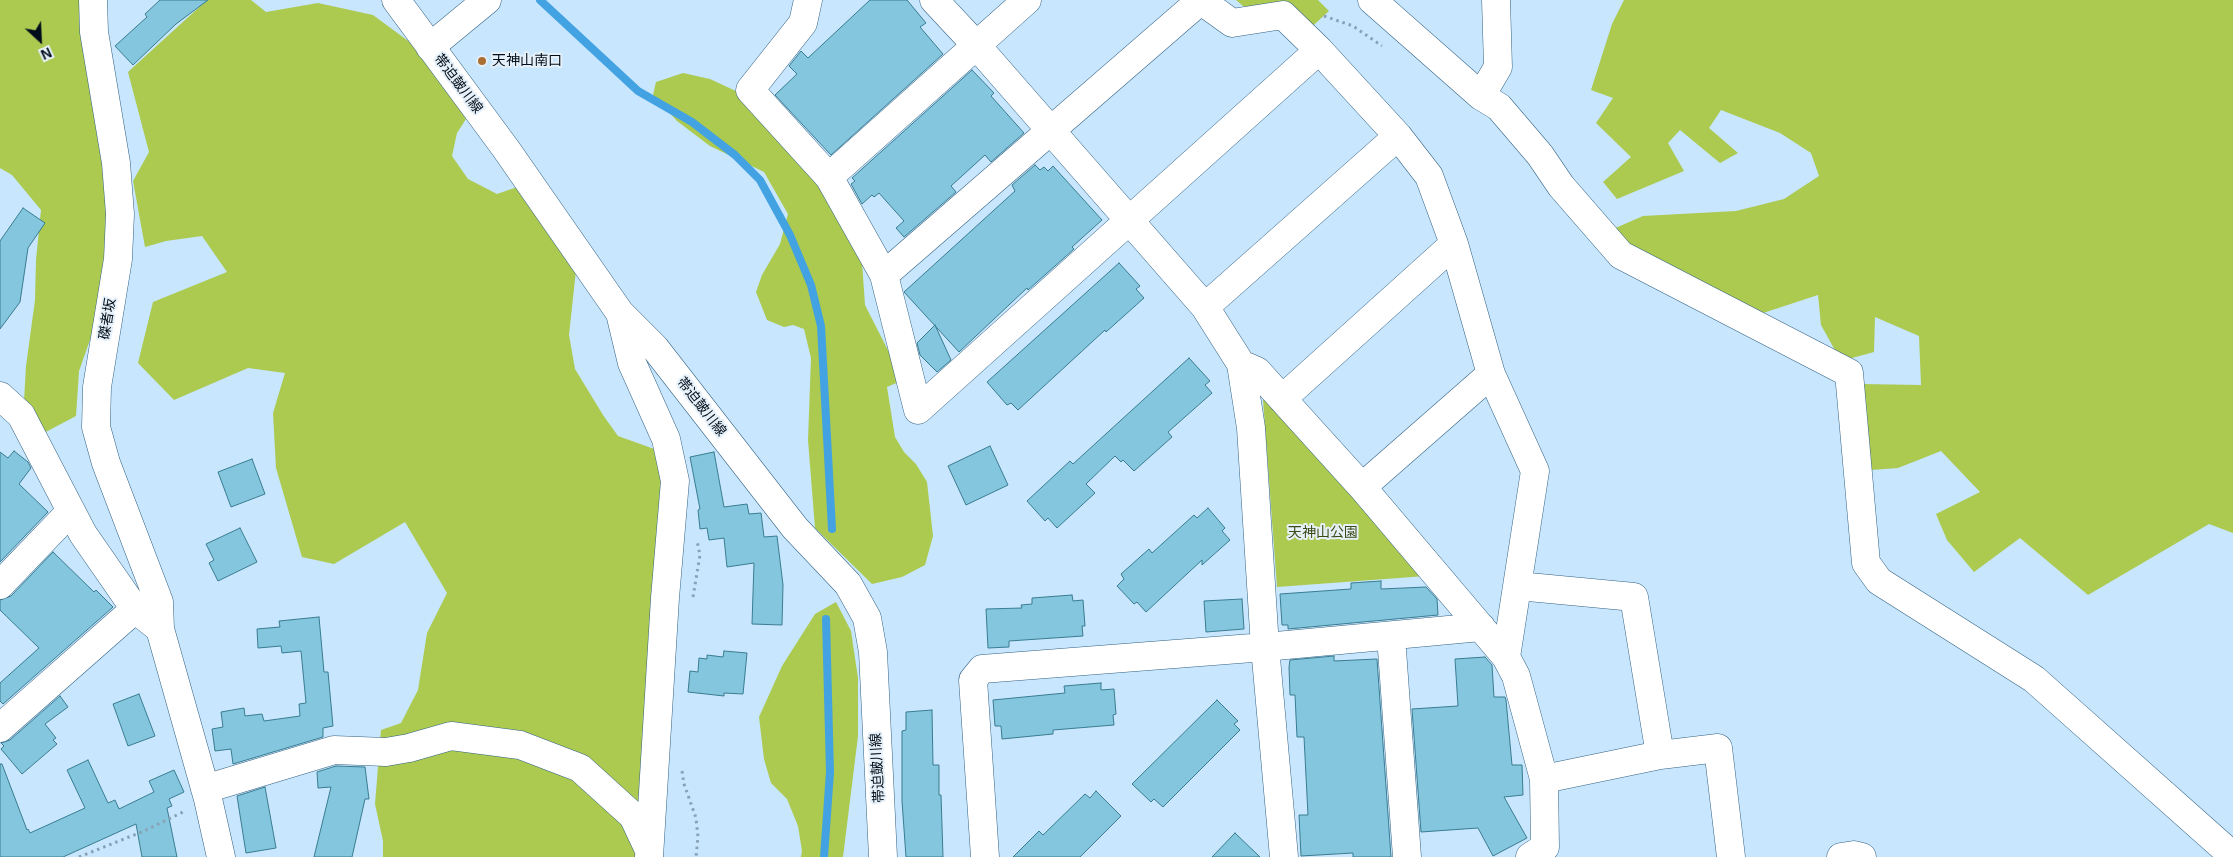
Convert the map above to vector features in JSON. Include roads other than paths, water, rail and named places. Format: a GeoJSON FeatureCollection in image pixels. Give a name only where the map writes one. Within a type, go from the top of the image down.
{"type":"FeatureCollection","features":[{"type":"Feature","properties":{"kind":"street","name":"磔者坂"},"geometry":{"type":"LineString","coordinates":[[93,0],[94,32],[116,163],[120,214],[118,259],[97,387],[96,427],[106,463],[159,602],[160,629],[206,794],[221,857]]}},
{"type":"Feature","properties":{"kind":"street","name":"帯迫皷川線"},"geometry":{"type":"LineString","coordinates":[[396,0],[506,148],[620,313],[655,348],[795,528],[848,584],[867,618],[873,652],[882,857]]}},
{"type":"Feature","properties":{"kind":"street"},"geometry":{"type":"LineString","coordinates":[[430,47],[487,0]]}},
{"type":"Feature","properties":{"kind":"street"},"geometry":{"type":"LineString","coordinates":[[808,0],[803,23],[750,90],[829,177],[884,275],[918,410],[1319,50]]}},
{"type":"Feature","properties":{"kind":"street"},"geometry":{"type":"LineString","coordinates":[[934,0],[1052,131],[1205,307],[1241,364],[1251,428],[1265,647],[1284,857]]}},
{"type":"Feature","properties":{"kind":"street"},"geometry":{"type":"LineString","coordinates":[[829,177],[1027,0]]}},
{"type":"Feature","properties":{"kind":"street"},"geometry":{"type":"LineString","coordinates":[[884,275],[1052,131],[1200,0],[1232,23],[1283,15],[1319,50],[1398,136],[1429,176],[1454,244],[1491,374],[1535,471],[1506,657]]}},
{"type":"Feature","properties":{"kind":"street"},"geometry":{"type":"LineString","coordinates":[[1372,0],[1481,96],[1499,107],[1540,155],[1561,186],[1621,255],[1849,373],[1866,564],[1879,581],[2034,679],[2233,856]]}},
{"type":"Feature","properties":{"kind":"street"},"geometry":{"type":"LineString","coordinates":[[1481,96],[1498,67],[1496,0]]}},
{"type":"Feature","properties":{"kind":"street"},"geometry":{"type":"LineString","coordinates":[[1205,307],[1398,136]]}},
{"type":"Feature","properties":{"kind":"street"},"geometry":{"type":"LineString","coordinates":[[1282,399],[1454,244]]}},
{"type":"Feature","properties":{"kind":"street"},"geometry":{"type":"LineString","coordinates":[[620,313],[632,363],[666,439],[675,481],[665,598],[649,854]]}},
{"type":"Feature","properties":{"kind":"street"},"geometry":{"type":"LineString","coordinates":[[1241,364],[1257,371],[1362,487],[1506,657],[1516,676],[1544,779],[1545,847],[1530,857]]}},
{"type":"Feature","properties":{"kind":"street"},"geometry":{"type":"LineString","coordinates":[[1362,487],[1491,374]]}},
{"type":"Feature","properties":{"kind":"street"},"geometry":{"type":"LineString","coordinates":[[0,396],[21,415],[84,534],[135,609],[160,629]]}},
{"type":"Feature","properties":{"kind":"street"},"geometry":{"type":"LineString","coordinates":[[0,585],[71,511]]}},
{"type":"Feature","properties":{"kind":"street"},"geometry":{"type":"LineString","coordinates":[[1518,586],[1634,597],[1660,754]]}},
{"type":"Feature","properties":{"kind":"street"},"geometry":{"type":"LineString","coordinates":[[0,728],[135,609]]}},
{"type":"Feature","properties":{"kind":"street"},"geometry":{"type":"LineString","coordinates":[[986,857],[973,680],[982,669],[1265,647],[1481,627]]}},
{"type":"Feature","properties":{"kind":"street"},"geometry":{"type":"LineString","coordinates":[[1390,636],[1407,857]]}},
{"type":"Feature","properties":{"kind":"street"},"geometry":{"type":"LineString","coordinates":[[206,794],[334,750],[386,752],[451,736],[520,744],[580,768],[633,816],[649,854]]}},
{"type":"Feature","properties":{"kind":"street"},"geometry":{"type":"LineString","coordinates":[[1544,779],[1660,754],[1718,748],[1731,857]]}},
{"type":"Feature","properties":{"kind":"street"},"geometry":{"type":"LineString","coordinates":[[1841,857],[1854,855],[1862,857]]}},
{"type":"Feature","properties":{"kind":"waterway"},"geometry":{"type":"LineString","coordinates":[[540,0],[638,91],[692,122],[735,155],[760,180],[790,235],[811,285],[821,326],[832,529]]}},
{"type":"Feature","properties":{"kind":"waterway"},"geometry":{"type":"LineString","coordinates":[[824,857],[830,772],[826,619]]}},
{"type":"Feature","properties":{"kind":"place","name":"天神山南口"},"geometry":{"type":"Point","coordinates":[482,61]}},
{"type":"Feature","properties":{"kind":"park label","name":"天神山公園"},"geometry":{"type":"Point","coordinates":[1323,533]}}]}
